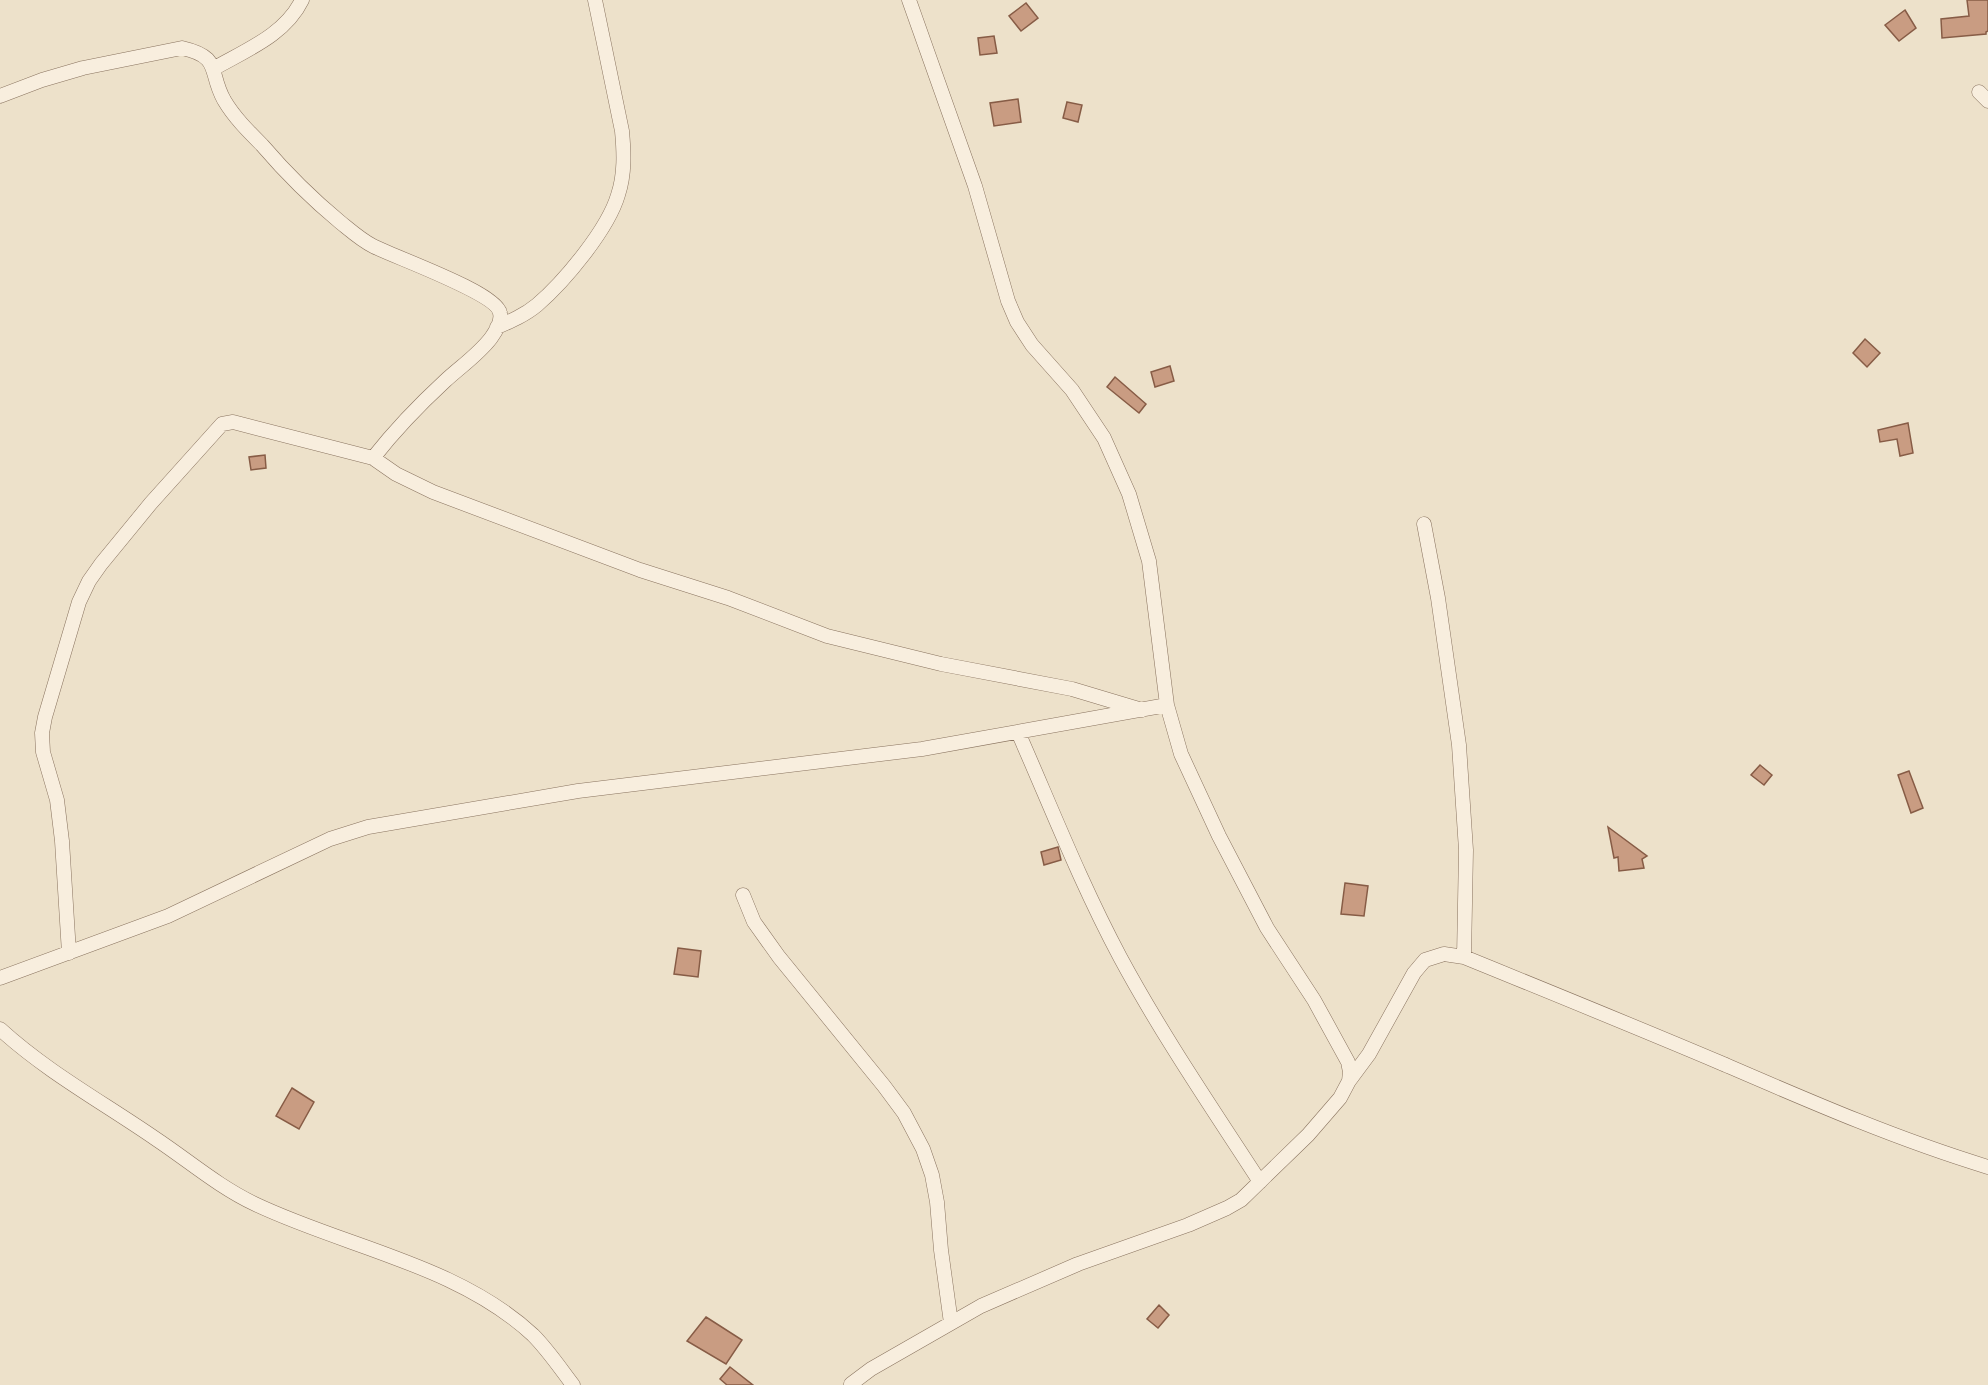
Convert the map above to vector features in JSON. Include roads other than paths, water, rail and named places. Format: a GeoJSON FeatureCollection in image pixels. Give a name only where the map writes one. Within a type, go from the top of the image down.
{"type":"FeatureCollection","features":[{"type":"Feature","properties":{"kind":"street"},"geometry":{"type":"LineString","coordinates":[[213,69],[275,33],[295,14],[302,0]]}},
{"type":"Feature","properties":{"kind":"street"},"geometry":{"type":"LineString","coordinates":[[497,327],[537,305],[571,269],[602,228],[618,196],[624,153],[622,131],[595,0]]}},
{"type":"Feature","properties":{"kind":"street"},"geometry":{"type":"LineString","coordinates":[[909,0],[975,186],[1008,301],[1017,322],[1032,345],[1072,390],[1104,438],[1129,494],[1149,561],[1167,705],[1181,754],[1219,836],[1267,928],[1314,1000],[1348,1062],[1349,1081]]}},
{"type":"Feature","properties":{"kind":"street"},"geometry":{"type":"LineString","coordinates":[[0,96],[83,68],[182,48],[198,51],[209,58],[224,99],[237,118],[317,203],[370,244],[461,284],[493,302],[500,309],[501,315],[497,327],[481,349],[420,404],[373,458]]}},
{"type":"Feature","properties":{"kind":"street"},"geometry":{"type":"LineString","coordinates":[[69,953],[57,800],[42,752],[45,717],[79,602],[89,581],[151,503],[222,424],[233,422],[373,458],[396,474],[433,492],[640,570],[728,598],[827,636],[930,661],[1072,689],[1142,710]]}},
{"type":"Feature","properties":{"kind":"street"},"geometry":{"type":"LineString","coordinates":[[1424,524],[1438,598],[1459,745],[1466,850],[1464,957]]}},
{"type":"Feature","properties":{"kind":"street"},"geometry":{"type":"LineString","coordinates":[[0,978],[168,916],[330,839],[368,826],[578,791],[922,749],[1167,705]]}},
{"type":"Feature","properties":{"kind":"street"},"geometry":{"type":"LineString","coordinates":[[1018,732],[1092,902],[1120,957],[1150,1010],[1260,1182]]}},
{"type":"Feature","properties":{"kind":"street"},"geometry":{"type":"LineString","coordinates":[[743,895],[754,922],[779,957],[884,1086],[904,1113],[923,1149],[932,1175],[937,1202],[951,1323]]}},
{"type":"Feature","properties":{"kind":"street"},"geometry":{"type":"LineString","coordinates":[[850,1384],[871,1369],[981,1306],[1078,1263],[1188,1225],[1241,1200],[1340,1098],[1349,1081],[1369,1054],[1414,973],[1425,960],[1444,954],[1464,957],[1607,1015],[1836,1113],[1918,1145],[1988,1167]]}},
{"type":"Feature","properties":{"kind":"street"},"geometry":{"type":"LineString","coordinates":[[0,1029],[40,1061],[227,1189],[282,1217],[452,1282],[502,1310],[533,1335],[573,1385]]}},
{"type":"Feature","properties":{"kind":"street"},"geometry":{"type":"LineString","coordinates":[[850,1384],[866,1385]]}}]}
